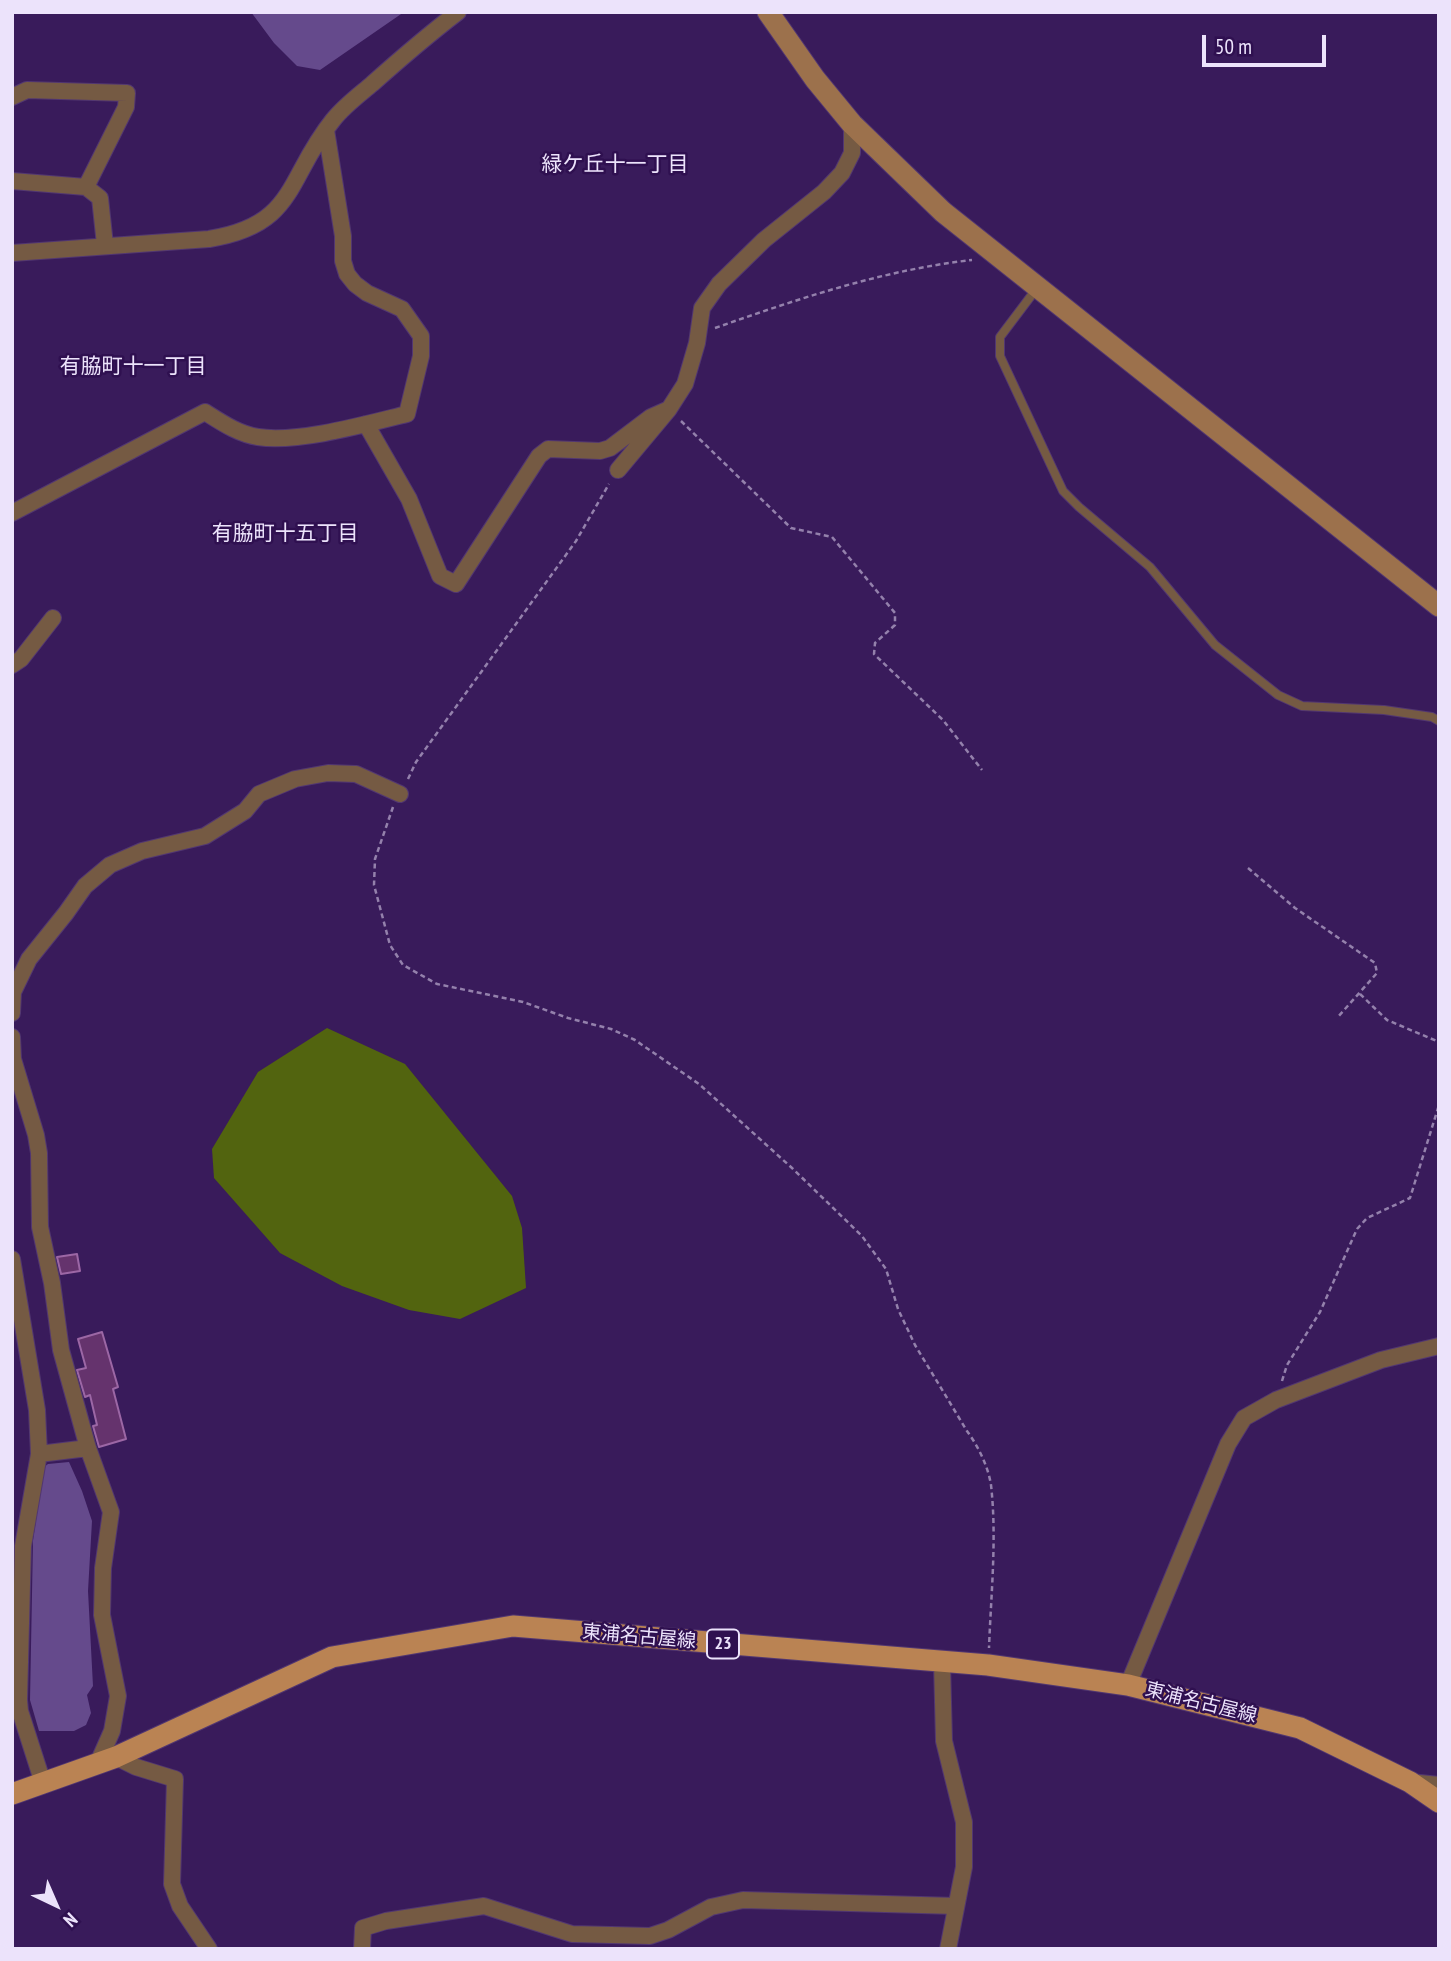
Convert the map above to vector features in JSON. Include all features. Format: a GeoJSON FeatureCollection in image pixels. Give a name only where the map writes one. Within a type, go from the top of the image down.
{"type":"FeatureCollection","features":[{"type":"Feature","properties":{"kind":"main road","name":"東浦名古屋線"},"geometry":{"type":"LineString","coordinates":[[12,1794],[107,1761],[332,1657],[513,1626],[988,1665],[1128,1685],[1300,1728],[1410,1782],[1439,1802]]}},
{"type":"Feature","properties":{"kind":"street"},"geometry":{"type":"LineString","coordinates":[[12,253],[209,239],[257,226],[281,204],[326,130],[346,106],[413,47],[458,12]]}},
{"type":"Feature","properties":{"kind":"street"},"geometry":{"type":"LineString","coordinates":[[768,12],[815,79],[852,124],[943,212],[1439,606]]}},
{"type":"Feature","properties":{"kind":"street"},"geometry":{"type":"LineString","coordinates":[[12,97],[27,90],[127,93],[126,107],[86,187]]}},
{"type":"Feature","properties":{"kind":"street"},"geometry":{"type":"LineString","coordinates":[[618,470],[669,409],[685,384],[702,308],[719,284],[764,240],[824,192],[842,173],[852,153],[852,124]]}},
{"type":"Feature","properties":{"kind":"street"},"geometry":{"type":"LineString","coordinates":[[12,513],[205,412],[226,425],[258,437],[294,436],[407,414],[423,345],[417,329],[402,309],[367,293],[347,274],[326,130]]}},
{"type":"Feature","properties":{"kind":"street"},"geometry":{"type":"LineString","coordinates":[[12,181],[86,187],[100,198],[105,245]]}},
{"type":"Feature","properties":{"kind":"street"},"geometry":{"type":"LineString","coordinates":[[366,424],[409,499],[440,576],[456,584],[539,456],[548,449],[600,452],[610,448],[652,416],[669,409]]}},
{"type":"Feature","properties":{"kind":"street"},"geometry":{"type":"LineString","coordinates":[[12,665],[53,618]]}},
{"type":"Feature","properties":{"kind":"street"},"geometry":{"type":"LineString","coordinates":[[12,1013],[13,992],[29,959],[85,886],[110,865],[142,851],[205,836],[246,811],[259,794],[295,779],[328,774],[356,774],[400,794]]}},
{"type":"Feature","properties":{"kind":"street"},"geometry":{"type":"LineString","coordinates":[[12,1037],[13,1059],[39,1153],[40,1227],[52,1283],[61,1350],[88,1448],[111,1512],[103,1567],[102,1615],[118,1696],[107,1761],[175,1779],[172,1884],[180,1906],[209,1949]]}},
{"type":"Feature","properties":{"kind":"street"},"geometry":{"type":"LineString","coordinates":[[12,1259],[20,1355],[37,1410],[39,1454],[23,1546],[19,1700],[43,1783]]}},
{"type":"Feature","properties":{"kind":"street"},"geometry":{"type":"LineString","coordinates":[[1128,1685],[1228,1444],[1244,1418],[1276,1400],[1381,1360],[1439,1346]]}},
{"type":"Feature","properties":{"kind":"street"},"geometry":{"type":"LineString","coordinates":[[39,1454],[88,1448]]}},
{"type":"Feature","properties":{"kind":"street"},"geometry":{"type":"LineString","coordinates":[[942,1663],[944,1741],[964,1822],[964,1867],[948,1949]]}},
{"type":"Feature","properties":{"kind":"street"},"geometry":{"type":"LineString","coordinates":[[1410,1782],[1439,1785]]}},
{"type":"Feature","properties":{"kind":"street"},"geometry":{"type":"LineString","coordinates":[[362,1949],[363,1928],[386,1921],[484,1906],[572,1934],[650,1936],[668,1930],[711,1907],[743,1900],[957,1906]]}},
{"type":"Feature","properties":{"kind":"lane"},"geometry":{"type":"LineString","coordinates":[[1037,288],[1000,337],[1000,356],[1063,491],[1150,566],[1215,645],[1278,695],[1302,706],[1384,710],[1432,717],[1439,721]]}},
{"type":"Feature","properties":{"kind":"path"},"geometry":{"type":"LineString","coordinates":[[698,334],[817,292],[941,263],[998,257]]}},
{"type":"Feature","properties":{"kind":"path"},"geometry":{"type":"LineString","coordinates":[[669,409],[791,528],[832,537],[895,613],[895,625],[876,643],[874,653],[943,720],[982,771]]}},
{"type":"Feature","properties":{"kind":"path"},"geometry":{"type":"LineString","coordinates":[[618,470],[576,541],[416,762],[400,794],[380,840],[375,859],[374,885],[390,945],[402,965],[437,984],[523,1002],[611,1029],[635,1040],[699,1084],[862,1236],[886,1269],[904,1321],[934,1377],[976,1444],[990,1482],[993,1528],[988,1665]]}},
{"type":"Feature","properties":{"kind":"path"},"geometry":{"type":"LineString","coordinates":[[1248,868],[1295,908],[1375,963],[1377,973],[1337,1018]]}},
{"type":"Feature","properties":{"kind":"path"},"geometry":{"type":"LineString","coordinates":[[1360,994],[1387,1020],[1439,1042]]}},
{"type":"Feature","properties":{"kind":"path"},"geometry":{"type":"LineString","coordinates":[[1276,1400],[1287,1365],[1320,1312],[1357,1229],[1367,1218],[1410,1198],[1439,1105]]}},
{"type":"Feature","properties":{"kind":"green space"},"geometry":{"type":"Polygon","coordinates":[[[327,1028],[405,1064],[512,1196],[522,1228],[526,1288],[460,1319],[409,1310],[342,1286],[280,1253],[214,1178],[212,1149],[258,1072],[327,1028]]]}},
{"type":"Feature","properties":{"kind":"shaded area"},"geometry":{"type":"Polygon","coordinates":[[[251,12],[404,12],[320,70],[297,66],[274,43],[251,12]]]}},
{"type":"Feature","properties":{"kind":"shaded area"},"geometry":{"type":"Polygon","coordinates":[[[69,1462],[92,1521],[88,1591],[93,1686],[87,1695],[91,1713],[86,1725],[74,1731],[39,1731],[30,1700],[33,1540],[44,1467],[48,1464],[69,1462]]]}},
{"type":"Feature","properties":{"kind":"building"},"geometry":{"type":"Polygon","coordinates":[[[77,1254],[80,1271],[61,1274],[57,1257],[77,1254]]]}},
{"type":"Feature","properties":{"kind":"building"},"geometry":{"type":"Polygon","coordinates":[[[102,1332],[118,1387],[113,1389],[126,1439],[99,1447],[93,1426],[97,1425],[90,1395],[85,1397],[77,1370],[86,1368],[78,1339],[102,1332]]]}},
{"type":"Feature","properties":{"kind":"district","name":"緑ケ丘十一丁目"},"geometry":{"type":"Point","coordinates":[615,165]}},
{"type":"Feature","properties":{"kind":"district","name":"有脇町十一丁目"},"geometry":{"type":"Point","coordinates":[133,367]}},
{"type":"Feature","properties":{"kind":"district","name":"有脇町十五丁目"},"geometry":{"type":"Point","coordinates":[285,534]}}]}
